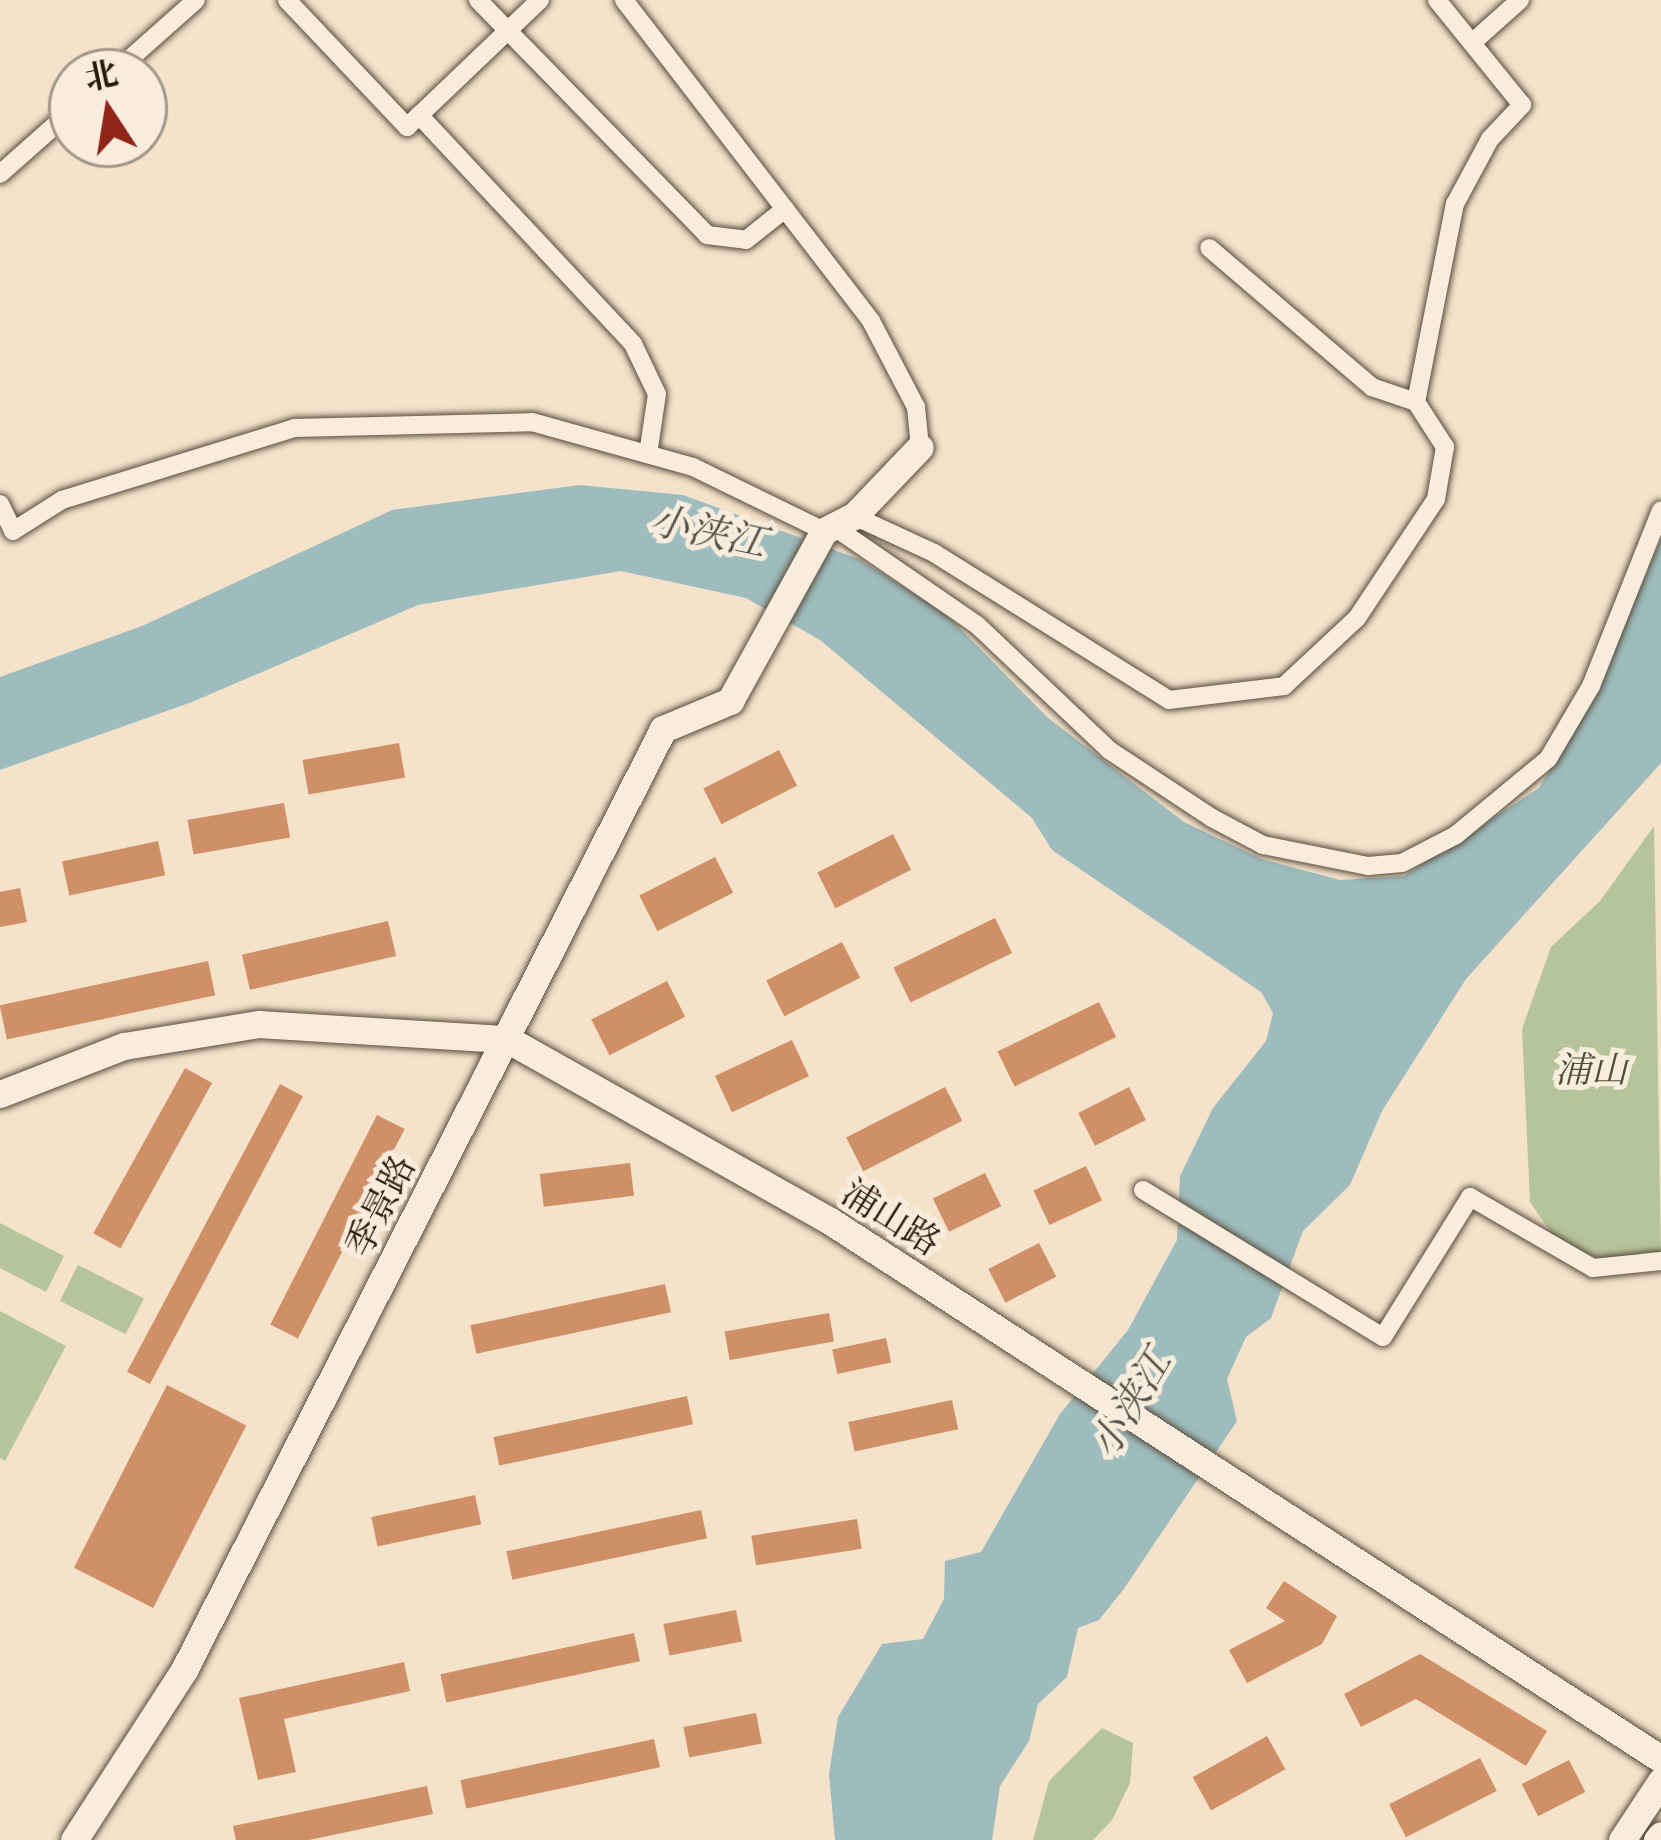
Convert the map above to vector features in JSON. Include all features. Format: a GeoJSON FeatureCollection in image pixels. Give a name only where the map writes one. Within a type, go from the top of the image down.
{"type":"FeatureCollection","features":[{"type":"Feature","properties":{"kind":"street"},"geometry":{"type":"LineString","coordinates":[[142,48],[196,0]]}},
{"type":"Feature","properties":{"kind":"street"},"geometry":{"type":"LineString","coordinates":[[287,0],[407,127],[540,0]]}},
{"type":"Feature","properties":{"kind":"street"},"geometry":{"type":"LineString","coordinates":[[478,0],[707,235],[746,240],[785,209]]}},
{"type":"Feature","properties":{"kind":"street"},"geometry":{"type":"LineString","coordinates":[[624,0],[871,321],[916,406],[920,447]]}},
{"type":"Feature","properties":{"kind":"street"},"geometry":{"type":"LineString","coordinates":[[1415,402],[1455,204],[1490,139],[1522,105],[1437,0]]}},
{"type":"Feature","properties":{"kind":"street"},"geometry":{"type":"LineString","coordinates":[[1473,43],[1520,0]]}},
{"type":"Feature","properties":{"kind":"street"},"geometry":{"type":"LineString","coordinates":[[418,115],[633,344],[657,394],[648,454]]}},
{"type":"Feature","properties":{"kind":"street"},"geometry":{"type":"LineString","coordinates":[[0,174],[48,131]]}},
{"type":"Feature","properties":{"kind":"street"},"geometry":{"type":"LineString","coordinates":[[0,504],[13,531],[62,500],[294,428],[532,422],[648,454],[837,524],[934,553],[1169,700],[1234,697],[1284,686],[1357,618],[1436,499],[1445,447],[1415,402],[1372,387],[1209,248]]}},
{"type":"Feature","properties":{"kind":"street","name":"季景路"},"geometry":{"type":"LineString","coordinates":[[74,1840],[184,1670],[663,729],[730,701],[763,630],[837,524],[920,447]]}},
{"type":"Feature","properties":{"kind":"street"},"geometry":{"type":"LineString","coordinates":[[837,524],[976,625],[1108,750],[1212,818],[1263,845],[1367,866],[1402,862],[1456,835],[1548,760],[1591,686],[1661,510]]}},
{"type":"Feature","properties":{"kind":"street","name":"浦山路"},"geometry":{"type":"LineString","coordinates":[[0,1094],[124,1046],[259,1024],[507,1039],[664,1120],[1024,1346],[1661,1759]]}},
{"type":"Feature","properties":{"kind":"street"},"geometry":{"type":"LineString","coordinates":[[1143,1190],[1298,1292],[1383,1337],[1470,1197],[1593,1268],[1661,1261]]}},
{"type":"Feature","properties":{"kind":"street"},"geometry":{"type":"LineString","coordinates":[[1622,1840],[1661,1781]]}},
{"type":"Feature","properties":{"kind":"green space","name":"浦山"},"geometry":{"type":"Polygon","coordinates":[[[1654,826],[1661,1258],[1604,1261],[1556,1240],[1530,1202],[1522,1029],[1551,947],[1600,901],[1654,826]]]}},
{"type":"Feature","properties":{"kind":"green space"},"geometry":{"type":"Polygon","coordinates":[[[0,1223],[64,1256],[46,1292],[0,1268],[0,1223]]]}},
{"type":"Feature","properties":{"kind":"green space"},"geometry":{"type":"Polygon","coordinates":[[[78,1265],[144,1299],[126,1334],[60,1301],[78,1265]]]}},
{"type":"Feature","properties":{"kind":"green space"},"geometry":{"type":"Polygon","coordinates":[[[0,1311],[66,1346],[5,1461],[0,1458],[0,1311]]]}},
{"type":"Feature","properties":{"kind":"green space"},"geometry":{"type":"Polygon","coordinates":[[[1102,1728],[1133,1743],[1130,1783],[1112,1820],[1093,1840],[1033,1840],[1049,1781],[1102,1728]]]}},
{"type":"Feature","properties":{"kind":"water","name":"小浃江"},"geometry":{"type":"Polygon","coordinates":[[[580,485],[683,495],[859,559],[946,614],[1047,717],[1184,822],[1262,859],[1340,880],[1404,876],[1539,788],[1600,684],[1661,539],[1661,763],[1466,979],[1382,1111],[1350,1185],[1303,1231],[1271,1318],[1246,1337],[1227,1379],[1237,1421],[1123,1590],[1099,1620],[1078,1628],[1067,1677],[1038,1704],[1029,1741],[1000,1786],[992,1840],[835,1840],[829,1774],[838,1717],[882,1644],[923,1639],[944,1599],[945,1561],[981,1552],[1060,1414],[1128,1330],[1177,1240],[1180,1176],[1213,1108],[1266,1041],[1273,1013],[1261,992],[1052,850],[1032,818],[820,640],[746,598],[621,571],[418,605],[192,702],[0,770],[0,677],[142,626],[392,510],[580,485]]]}},
{"type":"Feature","properties":{"kind":"building"},"geometry":{"type":"Polygon","coordinates":[[[399,743],[405,777],[309,794],[302,760],[399,743]]]}},
{"type":"Feature","properties":{"kind":"building"},"geometry":{"type":"Polygon","coordinates":[[[779,750],[797,786],[721,824],[703,789],[779,750]]]}},
{"type":"Feature","properties":{"kind":"building"},"geometry":{"type":"Polygon","coordinates":[[[284,803],[290,837],[194,854],[187,820],[284,803]]]}},
{"type":"Feature","properties":{"kind":"building"},"geometry":{"type":"Polygon","coordinates":[[[893,834],[911,870],[835,908],[817,873],[893,834]]]}},
{"type":"Feature","properties":{"kind":"building"},"geometry":{"type":"Polygon","coordinates":[[[158,841],[165,875],[69,896],[62,861],[158,841]]]}},
{"type":"Feature","properties":{"kind":"building"},"geometry":{"type":"Polygon","coordinates":[[[715,857],[733,893],[657,931],[639,896],[715,857]]]}},
{"type":"Feature","properties":{"kind":"building"},"geometry":{"type":"Polygon","coordinates":[[[20,888],[27,922],[0,927],[0,892],[20,888]]]}},
{"type":"Feature","properties":{"kind":"building"},"geometry":{"type":"Polygon","coordinates":[[[995,918],[1012,953],[911,1003],[893,968],[995,918]]]}},
{"type":"Feature","properties":{"kind":"building"},"geometry":{"type":"Polygon","coordinates":[[[388,921],[396,956],[250,990],[242,955],[388,921]]]}},
{"type":"Feature","properties":{"kind":"building"},"geometry":{"type":"Polygon","coordinates":[[[842,942],[860,978],[784,1016],[766,981],[842,942]]]}},
{"type":"Feature","properties":{"kind":"building"},"geometry":{"type":"Polygon","coordinates":[[[208,961],[215,995],[7,1040],[0,1005],[208,961]]]}},
{"type":"Feature","properties":{"kind":"building"},"geometry":{"type":"Polygon","coordinates":[[[667,981],[685,1017],[609,1055],[591,1020],[667,981]]]}},
{"type":"Feature","properties":{"kind":"building"},"geometry":{"type":"Polygon","coordinates":[[[1099,1002],[1116,1037],[1015,1087],[997,1052],[1099,1002]]]}},
{"type":"Feature","properties":{"kind":"building"},"geometry":{"type":"Polygon","coordinates":[[[792,1040],[809,1076],[732,1112],[715,1076],[792,1040]]]}},
{"type":"Feature","properties":{"kind":"building"},"geometry":{"type":"Polygon","coordinates":[[[185,1068],[212,1083],[120,1248],[93,1233],[185,1068]]]}},
{"type":"Feature","properties":{"kind":"building"},"geometry":{"type":"Polygon","coordinates":[[[280,1084],[303,1096],[150,1384],[127,1372],[280,1084]]]}},
{"type":"Feature","properties":{"kind":"building"},"geometry":{"type":"Polygon","coordinates":[[[945,1087],[962,1121],[863,1171],[846,1137],[945,1087]]]}},
{"type":"Feature","properties":{"kind":"building"},"geometry":{"type":"Polygon","coordinates":[[[1129,1087],[1146,1120],[1095,1146],[1078,1113],[1129,1087]]]}},
{"type":"Feature","properties":{"kind":"building"},"geometry":{"type":"Polygon","coordinates":[[[377,1115],[405,1129],[298,1338],[270,1324],[377,1115]]]}},
{"type":"Feature","properties":{"kind":"building"},"geometry":{"type":"Polygon","coordinates":[[[630,1163],[634,1196],[544,1207],[540,1174],[630,1163]]]}},
{"type":"Feature","properties":{"kind":"building"},"geometry":{"type":"Polygon","coordinates":[[[1086,1166],[1102,1200],[1049,1225],[1033,1191],[1086,1166]]]}},
{"type":"Feature","properties":{"kind":"building"},"geometry":{"type":"Polygon","coordinates":[[[985,1173],[1001,1206],[949,1232],[933,1198],[985,1173]]]}},
{"type":"Feature","properties":{"kind":"building"},"geometry":{"type":"Polygon","coordinates":[[[1039,1243],[1056,1277],[1005,1303],[988,1269],[1039,1243]]]}},
{"type":"Feature","properties":{"kind":"building"},"geometry":{"type":"Polygon","coordinates":[[[665,1284],[671,1312],[476,1354],[470,1325],[665,1284]]]}},
{"type":"Feature","properties":{"kind":"building"},"geometry":{"type":"Polygon","coordinates":[[[829,1313],[834,1342],[730,1360],[725,1331],[829,1313]]]}},
{"type":"Feature","properties":{"kind":"building"},"geometry":{"type":"Polygon","coordinates":[[[886,1338],[891,1362],[837,1374],[832,1349],[886,1338]]]}},
{"type":"Feature","properties":{"kind":"building"},"geometry":{"type":"Polygon","coordinates":[[[167,1385],[246,1425],[153,1608],[74,1568],[167,1385]]]}},
{"type":"Feature","properties":{"kind":"building"},"geometry":{"type":"Polygon","coordinates":[[[687,1396],[693,1424],[499,1466],[493,1437],[687,1396]]]}},
{"type":"Feature","properties":{"kind":"building"},"geometry":{"type":"Polygon","coordinates":[[[952,1400],[958,1429],[855,1451],[848,1422],[952,1400]]]}},
{"type":"Feature","properties":{"kind":"building"},"geometry":{"type":"Polygon","coordinates":[[[475,1495],[481,1524],[378,1546],[371,1517],[475,1495]]]}},
{"type":"Feature","properties":{"kind":"building"},"geometry":{"type":"Polygon","coordinates":[[[701,1510],[707,1538],[512,1580],[506,1551],[701,1510]]]}},
{"type":"Feature","properties":{"kind":"building"},"geometry":{"type":"Polygon","coordinates":[[[857,1519],[862,1549],[756,1565],[751,1536],[857,1519]]]}},
{"type":"Feature","properties":{"kind":"building"},"geometry":{"type":"Polygon","coordinates":[[[1284,1581],[1337,1616],[1322,1644],[1247,1683],[1229,1650],[1285,1621],[1266,1608],[1284,1581]]]}},
{"type":"Feature","properties":{"kind":"building"},"geometry":{"type":"Polygon","coordinates":[[[736,1610],[742,1641],[669,1656],[663,1624],[736,1610]]]}},
{"type":"Feature","properties":{"kind":"building"},"geometry":{"type":"Polygon","coordinates":[[[634,1633],[640,1661],[446,1703],[440,1674],[634,1633]]]}},
{"type":"Feature","properties":{"kind":"building"},"geometry":{"type":"Polygon","coordinates":[[[1420,1654],[1547,1731],[1526,1766],[1416,1699],[1361,1727],[1344,1694],[1420,1654]]]}},
{"type":"Feature","properties":{"kind":"building"},"geometry":{"type":"Polygon","coordinates":[[[404,1662],[410,1691],[284,1719],[296,1772],[258,1780],[239,1698],[404,1662]]]}},
{"type":"Feature","properties":{"kind":"building"},"geometry":{"type":"Polygon","coordinates":[[[756,1713],[762,1743],[689,1758],[683,1727],[756,1713]]]}},
{"type":"Feature","properties":{"kind":"building"},"geometry":{"type":"Polygon","coordinates":[[[1267,1736],[1285,1769],[1211,1810],[1193,1777],[1267,1736]]]}},
{"type":"Feature","properties":{"kind":"building"},"geometry":{"type":"Polygon","coordinates":[[[654,1739],[660,1767],[466,1809],[460,1780],[654,1739]]]}},
{"type":"Feature","properties":{"kind":"building"},"geometry":{"type":"Polygon","coordinates":[[[1480,1758],[1497,1791],[1406,1837],[1389,1804],[1480,1758]]]}},
{"type":"Feature","properties":{"kind":"building"},"geometry":{"type":"Polygon","coordinates":[[[1569,1760],[1585,1792],[1538,1816],[1522,1784],[1569,1760]]]}},
{"type":"Feature","properties":{"kind":"building"},"geometry":{"type":"Polygon","coordinates":[[[427,1786],[433,1814],[309,1840],[236,1840],[233,1826],[427,1786]]]}}]}
